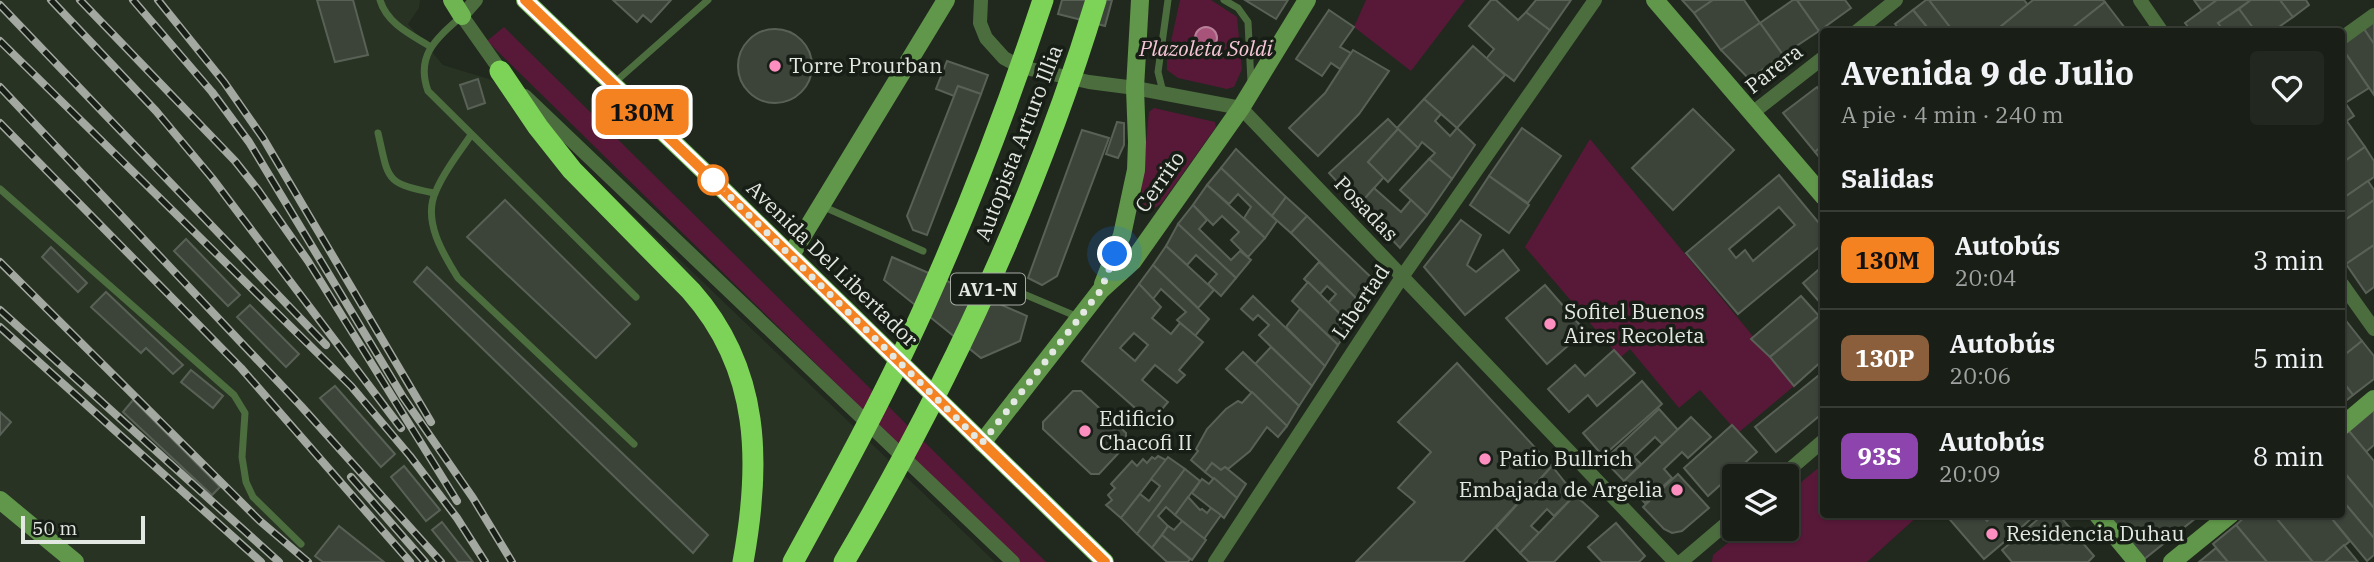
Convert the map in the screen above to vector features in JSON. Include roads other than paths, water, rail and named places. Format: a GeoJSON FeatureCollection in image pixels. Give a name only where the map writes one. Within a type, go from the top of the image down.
{"type":"FeatureCollection","features":[{"type":"Feature","properties":{"kind":"highway","name":"Autopista Arturo Illia"},"geometry":{"type":"LineString","coordinates":[[793,562],[837,482],[922,313],[987,158],[1043,0]]}},
{"type":"Feature","properties":{"kind":"highway","name":"Autopista Arturo Illia"},"geometry":{"type":"LineString","coordinates":[[844,562],[908,448],[981,304],[1016,226],[1073,77],[1096,0]]}},
{"type":"Feature","properties":{"kind":"highway"},"geometry":{"type":"LineString","coordinates":[[500,72],[572,170],[691,291],[707,309],[725,339],[741,379],[750,416],[754,486],[743,562]]}},
{"type":"Feature","properties":{"kind":"main road"},"geometry":{"type":"LineString","coordinates":[[452,0],[462,16]]}},
{"type":"Feature","properties":{"kind":"main road","name":"Avenida Del Libertador"},"geometry":{"type":"LineString","coordinates":[[525,0],[1105,562]]}},
{"type":"Feature","properties":{"kind":"street"},"geometry":{"type":"LineString","coordinates":[[476,0],[462,16],[500,72],[1013,562]]}},
{"type":"Feature","properties":{"kind":"street"},"geometry":{"type":"LineString","coordinates":[[791,255],[946,0]]}},
{"type":"Feature","properties":{"kind":"street"},"geometry":{"type":"LineString","coordinates":[[981,0],[980,23],[986,38],[996,51],[1011,62],[1041,73],[1241,108]]}},
{"type":"Feature","properties":{"kind":"street"},"geometry":{"type":"LineString","coordinates":[[1101,290],[1122,235],[1132,192],[1138,142],[1135,88],[1140,0]]}},
{"type":"Feature","properties":{"kind":"street","name":"Cerrito"},"geometry":{"type":"LineString","coordinates":[[982,443],[1101,290],[1133,261],[1241,108],[1307,0]]}},
{"type":"Feature","properties":{"kind":"street","name":"Libertad"},"geometry":{"type":"LineString","coordinates":[[1214,562],[1402,277],[1595,0]]}},
{"type":"Feature","properties":{"kind":"street"},"geometry":{"type":"LineString","coordinates":[[1655,0],[1820,192]]}},
{"type":"Feature","properties":{"kind":"street"},"geometry":{"type":"LineString","coordinates":[[1861,28],[1896,0]]}},
{"type":"Feature","properties":{"kind":"street"},"geometry":{"type":"LineString","coordinates":[[2140,0],[2159,28]]}},
{"type":"Feature","properties":{"kind":"street"},"geometry":{"type":"LineString","coordinates":[[2345,36],[2374,15]]}},
{"type":"Feature","properties":{"kind":"street","name":"Parera"},"geometry":{"type":"LineString","coordinates":[[1751,114],[1820,60]]}},
{"type":"Feature","properties":{"kind":"street","name":"Posadas"},"geometry":{"type":"LineString","coordinates":[[1241,108],[1675,562]]}},
{"type":"Feature","properties":{"kind":"street"},"geometry":{"type":"LineString","coordinates":[[2345,288],[2374,329]]}},
{"type":"Feature","properties":{"kind":"street"},"geometry":{"type":"LineString","coordinates":[[2345,423],[2374,399]]}},
{"type":"Feature","properties":{"kind":"street"},"geometry":{"type":"LineString","coordinates":[[1796,464],[1820,443]]}},
{"type":"Feature","properties":{"kind":"street"},"geometry":{"type":"LineString","coordinates":[[0,500],[75,562]]}},
{"type":"Feature","properties":{"kind":"street"},"geometry":{"type":"LineString","coordinates":[[2100,518],[2137,562]]}},
{"type":"Feature","properties":{"kind":"street"},"geometry":{"type":"LineString","coordinates":[[2172,562],[2226,518]]}},
{"type":"Feature","properties":{"kind":"street"},"geometry":{"type":"LineString","coordinates":[[1681,562],[1722,527]]}},
{"type":"Feature","properties":{"kind":"lane"},"geometry":{"type":"LineString","coordinates":[[380,0],[383,9],[399,27],[431,47]]}},
{"type":"Feature","properties":{"kind":"lane"},"geometry":{"type":"LineString","coordinates":[[613,84],[708,0]]}},
{"type":"Feature","properties":{"kind":"lane"},"geometry":{"type":"LineString","coordinates":[[1163,93],[1158,72],[1168,0]]}},
{"type":"Feature","properties":{"kind":"lane"},"geometry":{"type":"LineString","coordinates":[[1224,0],[1238,8],[1248,22],[1251,92]]}},
{"type":"Feature","properties":{"kind":"lane"},"geometry":{"type":"LineString","coordinates":[[462,16],[436,39],[425,60],[423,78],[428,91],[636,297]]}},
{"type":"Feature","properties":{"kind":"lane"},"geometry":{"type":"LineString","coordinates":[[379,133],[388,174],[396,182],[434,192]]}},
{"type":"Feature","properties":{"kind":"lane"},"geometry":{"type":"LineString","coordinates":[[471,135],[434,192],[433,226],[443,254],[458,278],[634,444]]}},
{"type":"Feature","properties":{"kind":"lane"},"geometry":{"type":"LineString","coordinates":[[0,189],[234,395],[245,413],[242,457],[246,482],[253,497],[301,544]]}},
{"type":"Feature","properties":{"kind":"lane"},"geometry":{"type":"LineString","coordinates":[[822,206],[923,251]]}},
{"type":"Feature","properties":{"kind":"lane"},"geometry":{"type":"LineString","coordinates":[[1012,289],[1079,317]]}},
{"type":"Feature","properties":{"kind":"railway"},"geometry":{"type":"LineString","coordinates":[[51,0],[156,111],[212,178],[401,428]]}},
{"type":"Feature","properties":{"kind":"railway"},"geometry":{"type":"LineString","coordinates":[[80,0],[235,161],[258,190],[308,261],[457,501]]}},
{"type":"Feature","properties":{"kind":"railway"},"geometry":{"type":"LineString","coordinates":[[133,0],[212,92],[249,142],[403,397],[473,498],[512,562]]}},
{"type":"Feature","properties":{"kind":"railway"},"geometry":{"type":"LineString","coordinates":[[158,0],[224,82],[263,138],[431,422]]}},
{"type":"Feature","properties":{"kind":"railway"},"geometry":{"type":"LineString","coordinates":[[0,5],[326,345]]}},
{"type":"Feature","properties":{"kind":"railway"},"geometry":{"type":"LineString","coordinates":[[0,41],[351,386],[410,456],[457,518],[485,562]]}},
{"type":"Feature","properties":{"kind":"railway"},"geometry":{"type":"LineString","coordinates":[[0,87],[301,406],[441,562]]}},
{"type":"Feature","properties":{"kind":"railway"},"geometry":{"type":"LineString","coordinates":[[0,123],[241,368],[410,562]]}},
{"type":"Feature","properties":{"kind":"railway"},"geometry":{"type":"LineString","coordinates":[[0,262],[260,521],[308,562]]}},
{"type":"Feature","properties":{"kind":"railway"},"geometry":{"type":"LineString","coordinates":[[0,310],[279,562]]}},
{"type":"Feature","properties":{"kind":"railway"},"geometry":{"type":"LineString","coordinates":[[0,327],[261,562]]}},
{"type":"Feature","properties":{"kind":"railway"},"geometry":{"type":"LineString","coordinates":[[351,477],[425,562]]}},
{"type":"Feature","properties":{"kind":"place","name":"Torre Prourban"},"geometry":{"type":"Point","coordinates":[775,66]}},
{"type":"Feature","properties":{"kind":"place","name":"Sofitel Buenos Aires Recoleta"},"geometry":{"type":"Point","coordinates":[1550,324]}},
{"type":"Feature","properties":{"kind":"place","name":"Edificio Chacofi II"},"geometry":{"type":"Point","coordinates":[1085,431]}},
{"type":"Feature","properties":{"kind":"place","name":"Patio Bullrich"},"geometry":{"type":"Point","coordinates":[1485,459]}},
{"type":"Feature","properties":{"kind":"place","name":"Embajada de Argelia"},"geometry":{"type":"Point","coordinates":[1677,490]}},
{"type":"Feature","properties":{"kind":"place","name":"Residencia Duhau"},"geometry":{"type":"Point","coordinates":[1992,534]}},
{"type":"Feature","properties":{"kind":"park label","name":"Plazoleta Soldi"},"geometry":{"type":"Point","coordinates":[1206,49]}}]}
